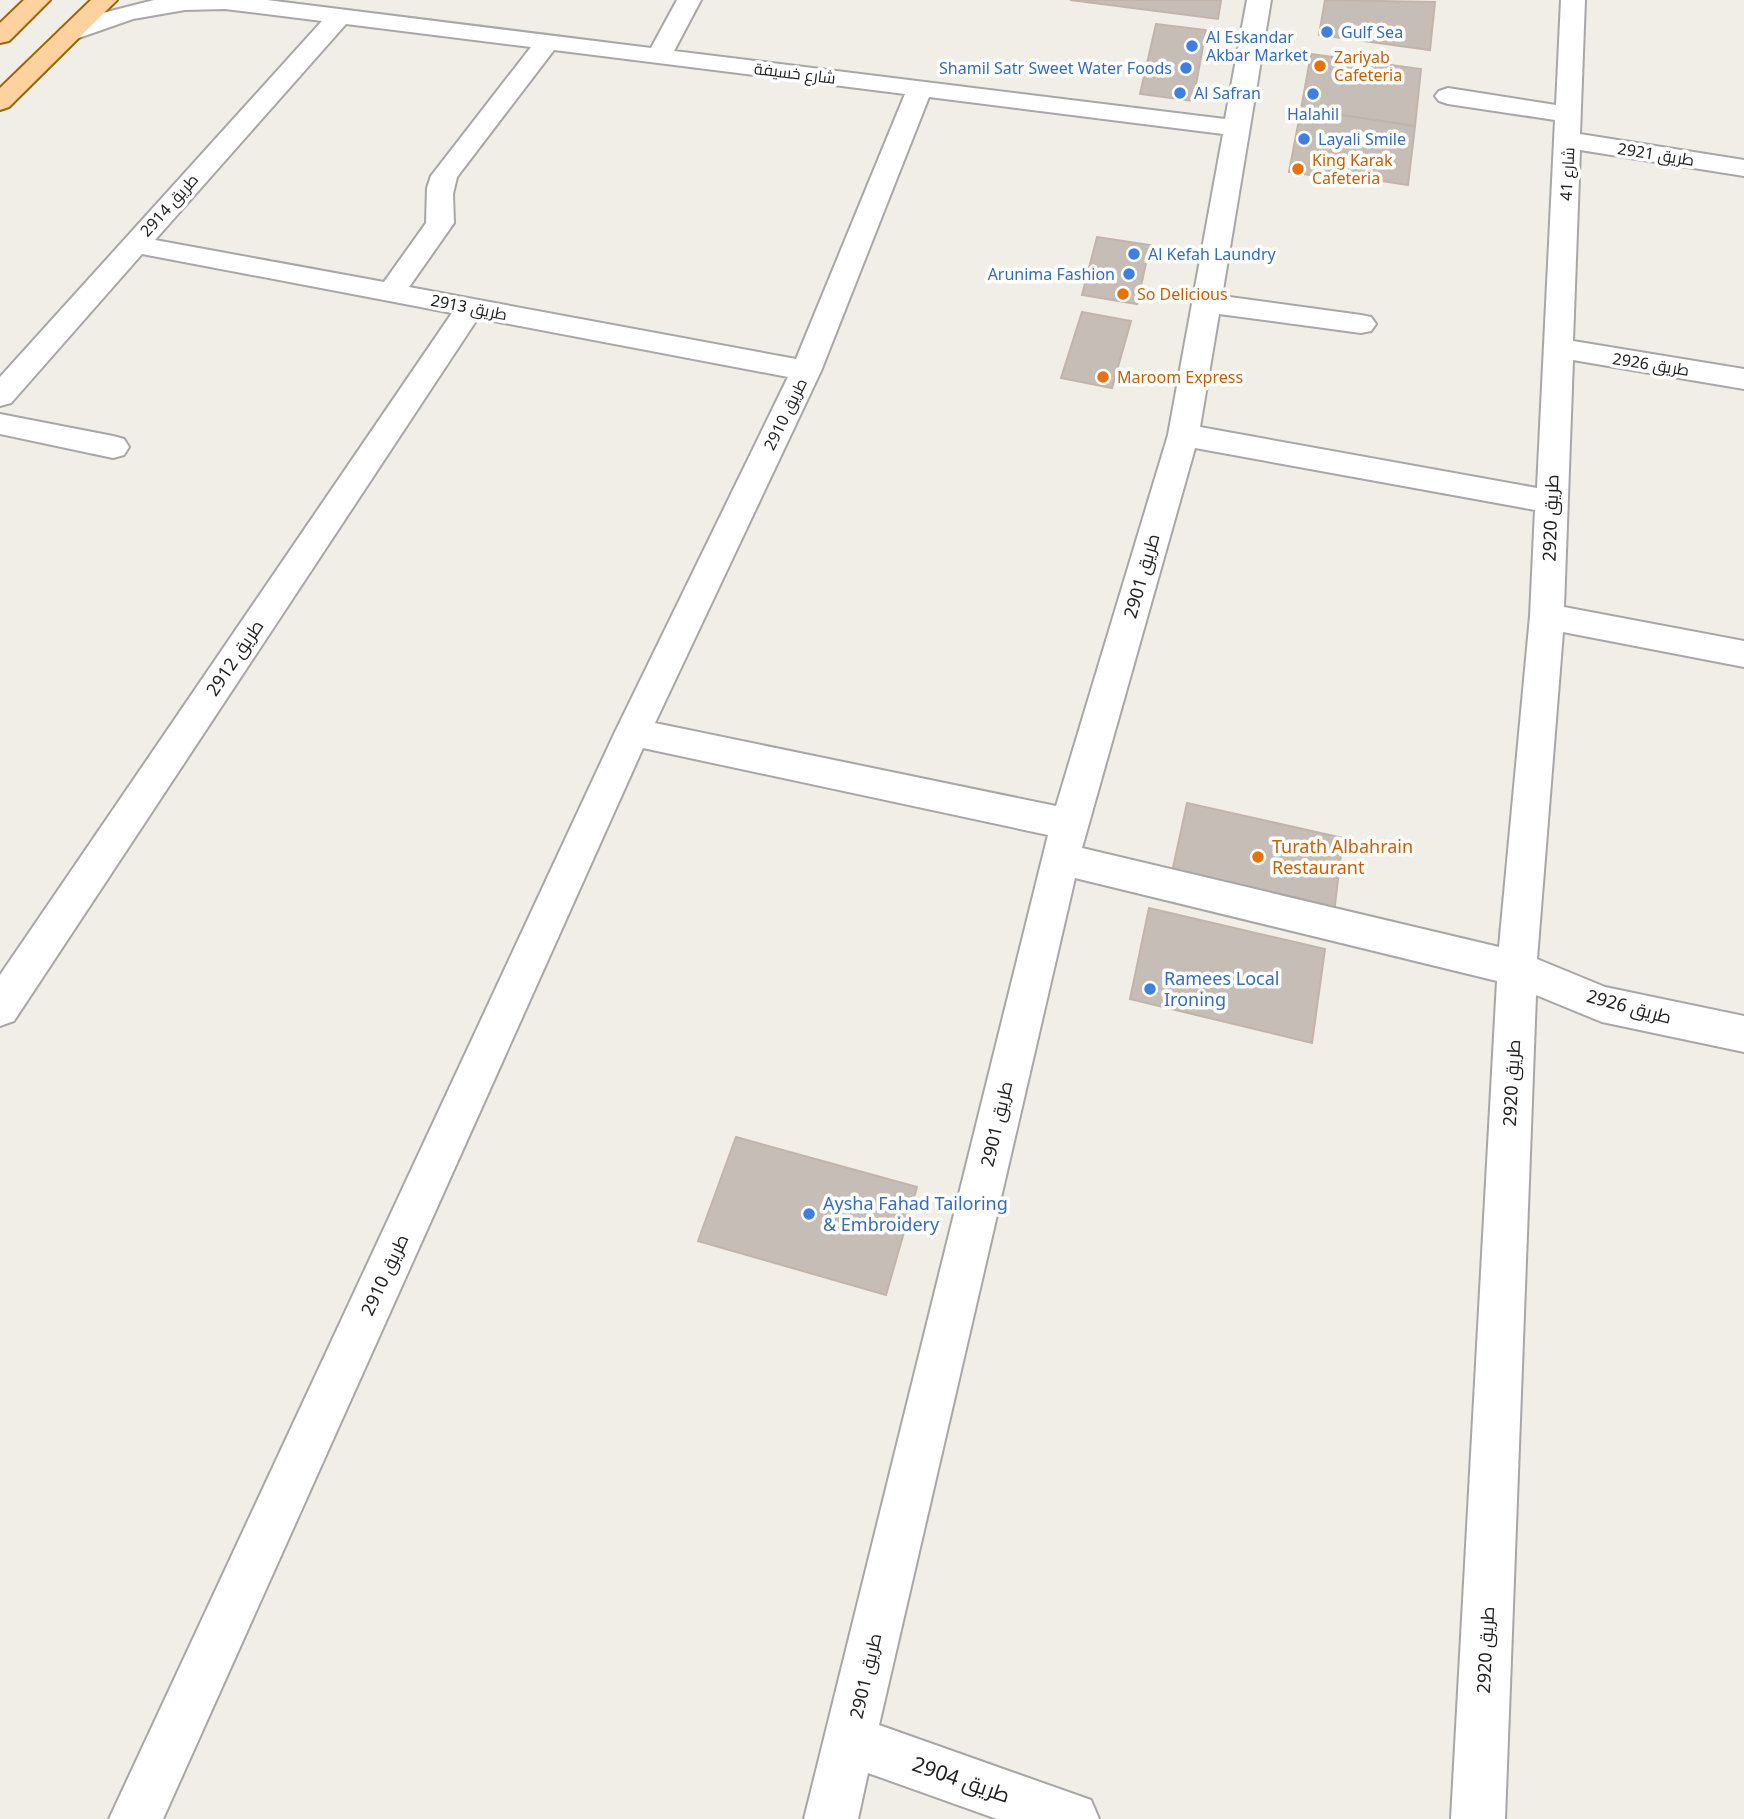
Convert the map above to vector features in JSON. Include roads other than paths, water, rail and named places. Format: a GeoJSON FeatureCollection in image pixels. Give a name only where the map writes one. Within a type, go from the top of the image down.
{"type":"FeatureCollection","features":[{"type":"Feature","properties":{"kind":"main road"},"geometry":{"type":"LineString","coordinates":[[0,36],[38,0]]}},
{"type":"Feature","properties":{"kind":"main road"},"geometry":{"type":"LineString","coordinates":[[0,102],[105,0]]}},
{"type":"Feature","properties":{"kind":"street"},"geometry":{"type":"LineString","coordinates":[[659,56],[689,0]]}},
{"type":"Feature","properties":{"kind":"street"},"geometry":{"type":"LineString","coordinates":[[1236,128],[1259,0]]}},
{"type":"Feature","properties":{"kind":"street","name":"شارع 41"},"geometry":{"type":"LineString","coordinates":[[1558,348],[1573,0]]}},
{"type":"Feature","properties":{"kind":"street","name":"شارع خسيفة"},"geometry":{"type":"LineString","coordinates":[[70,34],[105,19],[145,7],[223,1],[1236,128]]}},
{"type":"Feature","properties":{"kind":"street","name":"طريق 2914"},"geometry":{"type":"LineString","coordinates":[[0,396],[133,244],[340,16]]}},
{"type":"Feature","properties":{"kind":"street"},"geometry":{"type":"LineString","coordinates":[[392,291],[435,233],[442,212],[438,194],[444,176],[548,42]]}},
{"type":"Feature","properties":{"kind":"street","name":"طريق 2910"},"geometry":{"type":"LineString","coordinates":[[136,1819],[633,732],[806,371],[920,89]]}},
{"type":"Feature","properties":{"kind":"street","name":"طريق 2921"},"geometry":{"type":"LineString","coordinates":[[1448,96],[1569,128],[1744,168]]}},
{"type":"Feature","properties":{"kind":"street","name":"طريق 2901"},"geometry":{"type":"LineString","coordinates":[[831,1819],[1065,842],[1183,435],[1236,128]]}},
{"type":"Feature","properties":{"kind":"street","name":"طريق 2913"},"geometry":{"type":"LineString","coordinates":[[133,244],[806,371]]}},
{"type":"Feature","properties":{"kind":"street"},"geometry":{"type":"LineString","coordinates":[[1206,303],[1361,324]]}},
{"type":"Feature","properties":{"kind":"street","name":"طريق 2912"},"geometry":{"type":"LineString","coordinates":[[0,1008],[471,307]]}},
{"type":"Feature","properties":{"kind":"street","name":"طريق 2926"},"geometry":{"type":"LineString","coordinates":[[1558,348],[1744,379]]}},
{"type":"Feature","properties":{"kind":"street","name":"طريق 2920"},"geometry":{"type":"LineString","coordinates":[[1478,1819],[1517,969],[1547,615],[1558,348]]}},
{"type":"Feature","properties":{"kind":"street"},"geometry":{"type":"LineString","coordinates":[[0,424],[113,447]]}},
{"type":"Feature","properties":{"kind":"street"},"geometry":{"type":"LineString","coordinates":[[1183,435],[1551,502]]}},
{"type":"Feature","properties":{"kind":"street"},"geometry":{"type":"LineString","coordinates":[[1547,615],[1744,654]]}},
{"type":"Feature","properties":{"kind":"street"},"geometry":{"type":"LineString","coordinates":[[633,732],[1065,842]]}},
{"type":"Feature","properties":{"kind":"street","name":"طريق 2926"},"geometry":{"type":"LineString","coordinates":[[1065,842],[1517,969],[1602,1003],[1744,1034]]}},
{"type":"Feature","properties":{"kind":"street","name":"طريق 2904"},"geometry":{"type":"LineString","coordinates":[[850,1741],[1072,1819]]}},
{"type":"Feature","properties":{"kind":"place","name":"Gulf Sea"},"geometry":{"type":"Point","coordinates":[1327,32]}},
{"type":"Feature","properties":{"kind":"place","name":"Al Eskandar Akbar Market"},"geometry":{"type":"Point","coordinates":[1192,46]}},
{"type":"Feature","properties":{"kind":"place","name":"Zariyab Cafeteria"},"geometry":{"type":"Point","coordinates":[1320,66]}},
{"type":"Feature","properties":{"kind":"place","name":"Shamil Satr Sweet Water Foods"},"geometry":{"type":"Point","coordinates":[1186,68]}},
{"type":"Feature","properties":{"kind":"place","name":"Al Safran"},"geometry":{"type":"Point","coordinates":[1180,93]}},
{"type":"Feature","properties":{"kind":"place","name":"Halahil"},"geometry":{"type":"Point","coordinates":[1313,94]}},
{"type":"Feature","properties":{"kind":"place","name":"Layali Smile"},"geometry":{"type":"Point","coordinates":[1304,139]}},
{"type":"Feature","properties":{"kind":"place","name":"King Karak Cafeteria"},"geometry":{"type":"Point","coordinates":[1298,169]}},
{"type":"Feature","properties":{"kind":"place","name":"Al Kefah Laundry"},"geometry":{"type":"Point","coordinates":[1134,254]}},
{"type":"Feature","properties":{"kind":"place","name":"Arunima Fashion"},"geometry":{"type":"Point","coordinates":[1129,274]}},
{"type":"Feature","properties":{"kind":"place","name":"So Delicious"},"geometry":{"type":"Point","coordinates":[1123,294]}},
{"type":"Feature","properties":{"kind":"place","name":"Maroom Express"},"geometry":{"type":"Point","coordinates":[1103,377]}},
{"type":"Feature","properties":{"kind":"place","name":"Turath Albahrain Restaurant"},"geometry":{"type":"Point","coordinates":[1258,857]}},
{"type":"Feature","properties":{"kind":"place","name":"Ramees Local Ironing"},"geometry":{"type":"Point","coordinates":[1150,989]}},
{"type":"Feature","properties":{"kind":"place","name":"Aysha Fahad Tailoring & Embroidery"},"geometry":{"type":"Point","coordinates":[809,1214]}}]}
